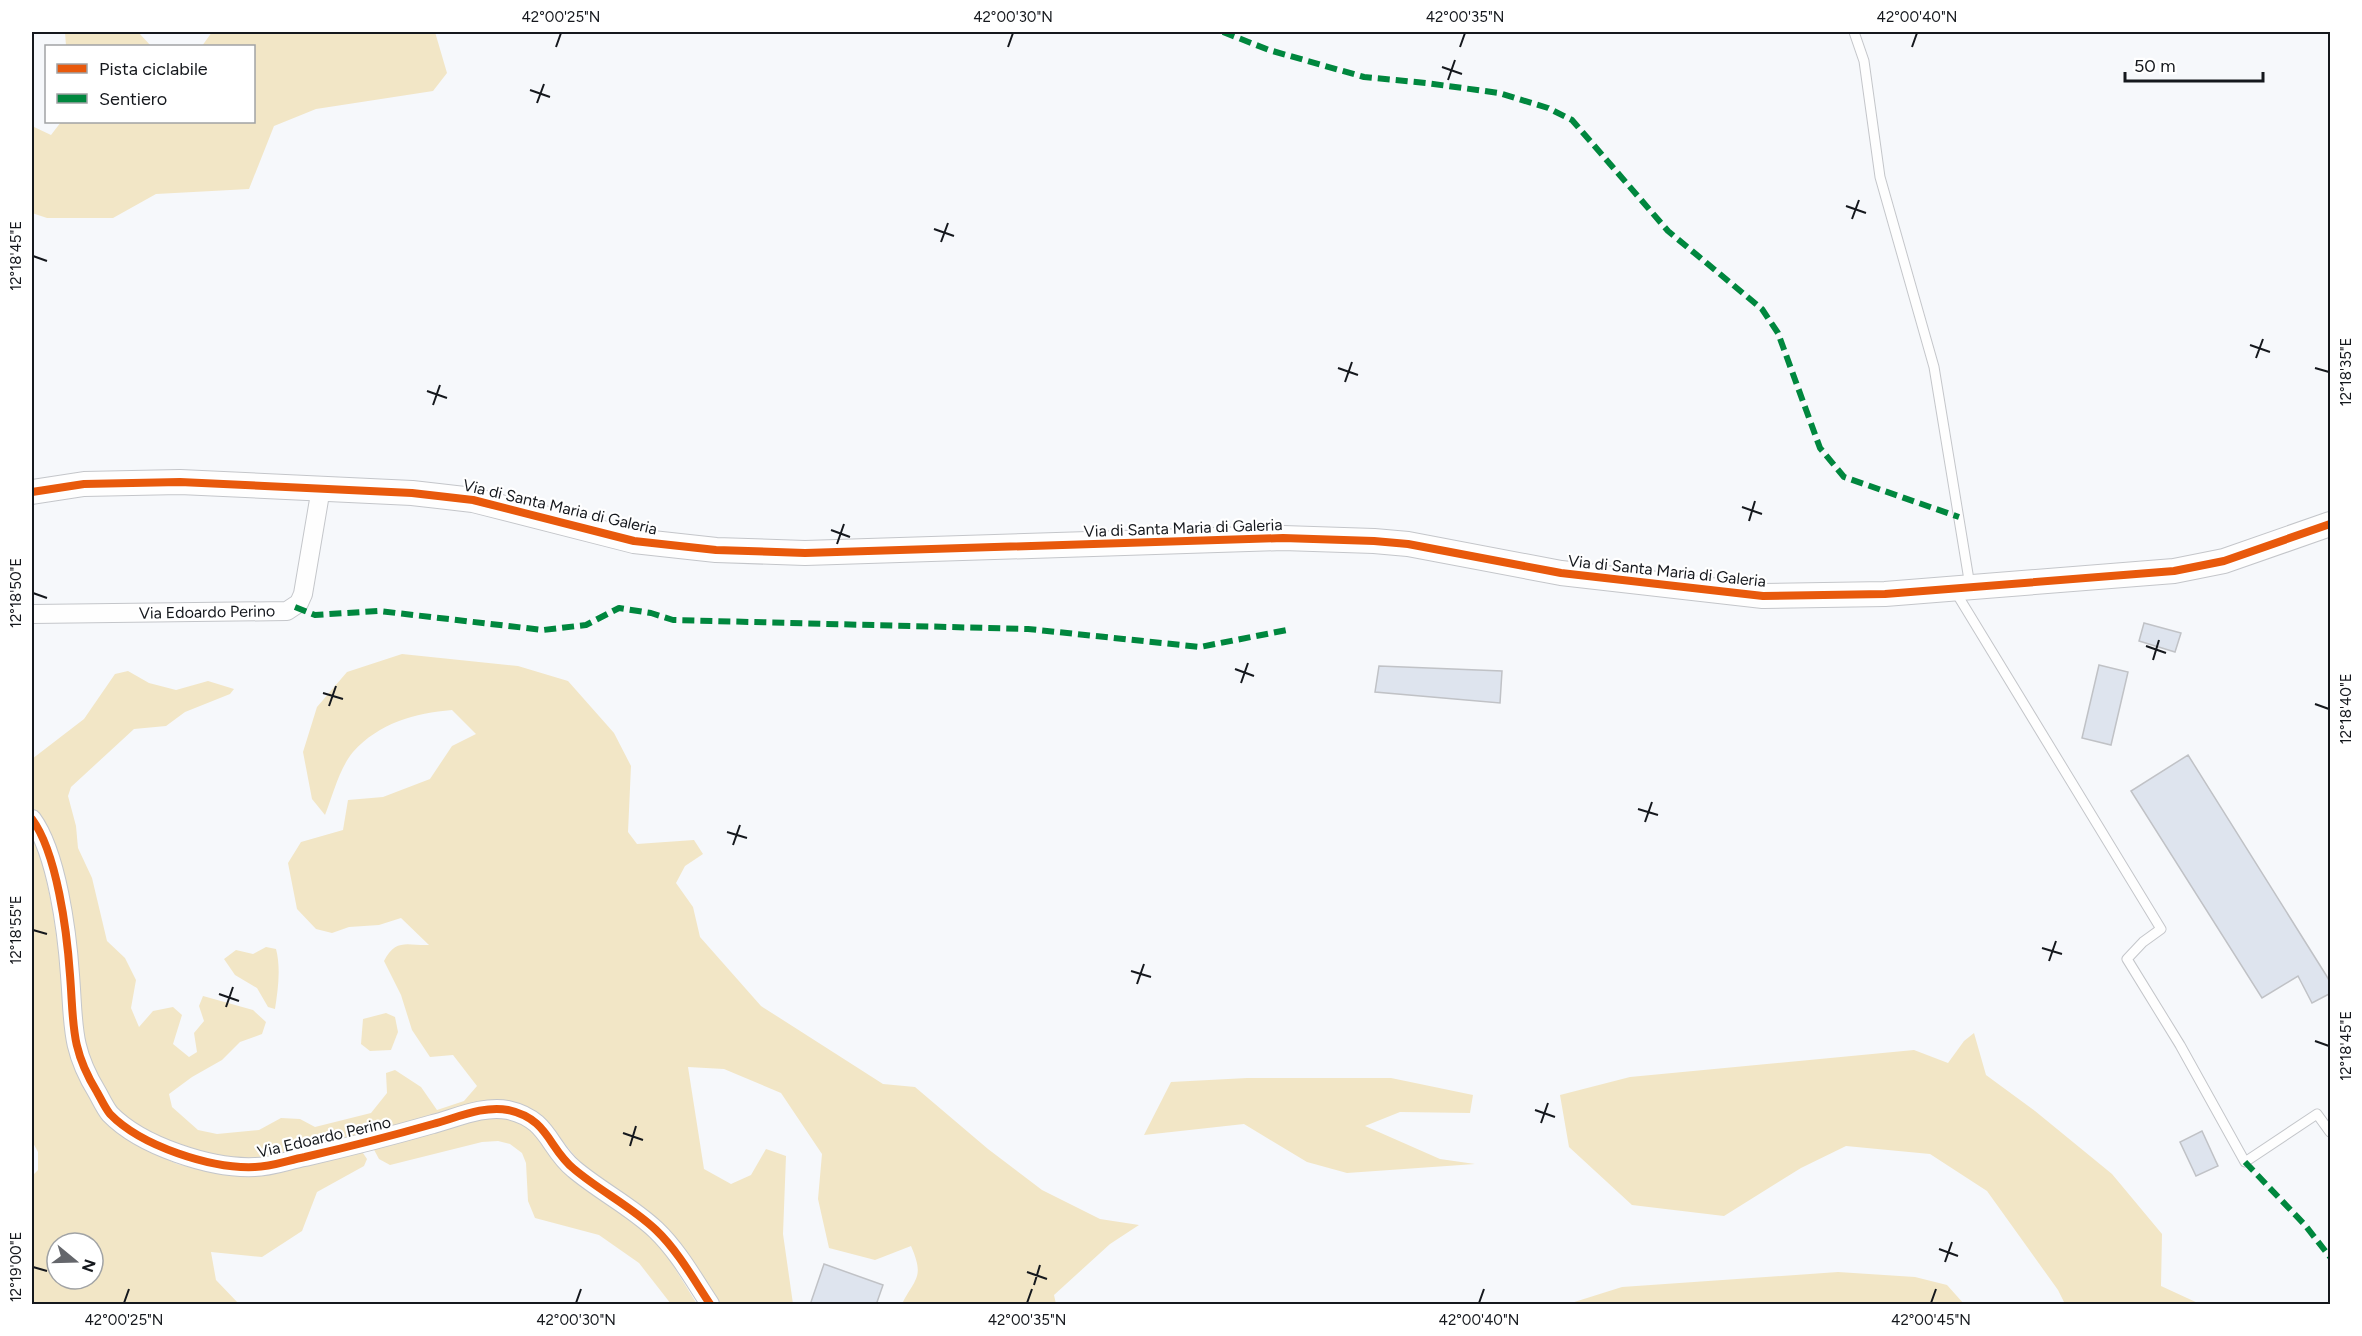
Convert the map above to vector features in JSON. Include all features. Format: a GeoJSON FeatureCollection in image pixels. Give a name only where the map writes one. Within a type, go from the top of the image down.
{"type":"FeatureCollection","features":[{"type":"Feature","properties":{"kind":"street","name":"Via di Santa Maria di Galeria"},"geometry":{"type":"LineString","coordinates":[[32,492],[84,484],[180,482],[412,493],[473,500],[634,541],[716,550],[805,554],[1283,538],[1374,541],[1408,544],[1560,573],[1763,596],[1885,594],[2174,571],[2224,561],[2331,524]]}},
{"type":"Feature","properties":{"kind":"street","name":"Via Edoardo Perino"},"geometry":{"type":"LineString","coordinates":[[32,614],[287,611],[299,603],[303,594],[321,488]]}},
{"type":"Feature","properties":{"kind":"street","name":"Via Edoardo Perino"},"geometry":{"type":"LineString","coordinates":[[32,819],[45,841],[56,879],[70,973],[73,1032],[78,1057],[109,1112],[138,1136],[174,1152],[234,1167],[257,1167],[346,1147],[481,1111],[509,1110],[538,1125],[572,1167],[656,1231],[687,1269],[710,1305]]}},
{"type":"Feature","properties":{"kind":"lane"},"geometry":{"type":"LineString","coordinates":[[1854,32],[1864,61],[1880,177],[1934,367],[1962,588],[2161,929],[2143,942],[2127,959],[2180,1045],[2245,1162],[2317,1114],[2331,1131]]}},
{"type":"Feature","properties":{"kind":"shaded area"},"geometry":{"type":"Polygon","coordinates":[[[65,32],[138,32],[150,45],[66,45],[65,32]]]}},
{"type":"Feature","properties":{"kind":"shaded area"},"geometry":{"type":"Polygon","coordinates":[[[212,32],[435,32],[447,73],[433,91],[316,109],[274,126],[249,189],[156,194],[113,218],[47,218],[32,213],[32,126],[51,135],[60,123],[255,123],[255,45],[203,45],[212,32]]]}},
{"type":"Feature","properties":{"kind":"shaded area"},"geometry":{"type":"Polygon","coordinates":[[[402,654],[518,666],[568,681],[614,733],[631,766],[628,832],[637,844],[694,840],[703,854],[685,866],[676,883],[693,907],[700,937],[761,1006],[883,1084],[915,1087],[988,1149],[1042,1190],[1100,1219],[1139,1225],[1110,1244],[1054,1295],[1056,1304],[902,1304],[918,1272],[911,1246],[875,1260],[829,1248],[818,1199],[822,1154],[781,1093],[724,1069],[688,1067],[704,1169],[731,1184],[751,1175],[766,1149],[786,1156],[783,1234],[793,1304],[716,1304],[583,1166],[552,1128],[523,1107],[258,1163],[176,1148],[131,1125],[107,1101],[84,1060],[73,975],[32,814],[32,759],[84,719],[115,674],[128,671],[149,683],[176,690],[208,681],[234,689],[230,694],[185,712],[166,726],[134,729],[71,787],[68,796],[76,826],[78,848],[92,878],[107,941],[125,958],[136,980],[131,1008],[139,1027],[153,1011],[173,1007],[182,1015],[173,1044],[189,1057],[197,1052],[194,1033],[204,1021],[199,1006],[203,996],[253,1010],[266,1022],[262,1034],[240,1042],[222,1060],[192,1077],[169,1094],[172,1107],[198,1130],[217,1134],[259,1130],[281,1118],[300,1119],[315,1127],[371,1113],[387,1093],[386,1073],[395,1070],[421,1087],[437,1110],[464,1101],[477,1086],[453,1055],[430,1057],[412,1030],[401,995],[384,961],[389,953],[398,946],[404,944],[429,945],[401,918],[379,925],[349,927],[332,933],[316,929],[297,909],[288,863],[301,842],[343,830],[348,800],[383,797],[430,779],[452,746],[476,734],[452,710],[411,717],[386,727],[363,742],[348,759],[325,815],[312,799],[303,752],[317,707],[347,672],[402,654]]]}},
{"type":"Feature","properties":{"kind":"shaded area"},"geometry":{"type":"Polygon","coordinates":[[[32,832],[41,854],[53,912],[73,1056],[151,1152],[177,1164],[236,1175],[361,1150],[367,1159],[364,1166],[317,1192],[302,1231],[262,1257],[211,1252],[216,1280],[239,1304],[32,1304],[32,1176],[38,1170],[38,1152],[32,1141],[32,832]]]}},
{"type":"Feature","properties":{"kind":"shaded area"},"geometry":{"type":"Polygon","coordinates":[[[266,947],[276,949],[278,956],[275,1009],[268,1007],[257,988],[235,975],[224,959],[236,950],[253,954],[266,947]]]}},
{"type":"Feature","properties":{"kind":"shaded area"},"geometry":{"type":"Polygon","coordinates":[[[386,1013],[395,1017],[398,1032],[391,1050],[370,1051],[361,1044],[363,1019],[386,1013]]]}},
{"type":"Feature","properties":{"kind":"shaded area"},"geometry":{"type":"Polygon","coordinates":[[[1974,1033],[1986,1075],[2035,1111],[2112,1174],[2162,1234],[2161,1286],[2200,1304],[2065,1304],[2058,1290],[1987,1191],[1930,1154],[1846,1146],[1801,1168],[1724,1216],[1632,1205],[1569,1147],[1560,1095],[1630,1077],[1914,1050],[1948,1063],[1964,1041],[1974,1033]]]}},
{"type":"Feature","properties":{"kind":"shaded area"},"geometry":{"type":"Polygon","coordinates":[[[1247,1078],[1391,1078],[1473,1095],[1470,1113],[1400,1112],[1365,1126],[1440,1159],[1475,1164],[1347,1173],[1307,1162],[1244,1124],[1144,1135],[1171,1082],[1247,1078]]]}},
{"type":"Feature","properties":{"kind":"shaded area"},"geometry":{"type":"Polygon","coordinates":[[[517,1117],[639,1225],[666,1254],[697,1304],[671,1304],[639,1263],[599,1235],[535,1218],[528,1201],[526,1163],[522,1153],[510,1144],[498,1141],[482,1142],[390,1165],[379,1159],[372,1146],[475,1118],[517,1117]]]}},
{"type":"Feature","properties":{"kind":"shaded area"},"geometry":{"type":"Polygon","coordinates":[[[1838,1272],[1915,1277],[1947,1285],[1964,1304],[1568,1304],[1622,1287],[1838,1272]]]}},
{"type":"Feature","properties":{"kind":"building"},"geometry":{"type":"Polygon","coordinates":[[[2144,623],[2181,633],[2175,652],[2139,641],[2144,623]]]}},
{"type":"Feature","properties":{"kind":"building"},"geometry":{"type":"Polygon","coordinates":[[[2099,665],[2128,672],[2111,745],[2082,738],[2099,665]]]}},
{"type":"Feature","properties":{"kind":"building"},"geometry":{"type":"Polygon","coordinates":[[[1379,666],[1502,671],[1500,703],[1375,692],[1379,666]]]}},
{"type":"Feature","properties":{"kind":"building"},"geometry":{"type":"Polygon","coordinates":[[[2188,755],[2326,975],[2331,984],[2331,993],[2312,1003],[2298,976],[2262,998],[2131,791],[2188,755]]]}},
{"type":"Feature","properties":{"kind":"building"},"geometry":{"type":"Polygon","coordinates":[[[2202,1131],[2218,1166],[2196,1176],[2180,1142],[2202,1131]]]}},
{"type":"Feature","properties":{"kind":"building"},"geometry":{"type":"Polygon","coordinates":[[[824,1264],[883,1285],[876,1305],[810,1305],[824,1264]]]}},
{"type":"Feature","properties":{"kind":"marked path"},"geometry":{"type":"LineString","coordinates":[[1223,32],[1269,50],[1364,77],[1499,93],[1548,108],[1572,120],[1668,231],[1762,309],[1778,333],[1820,448],[1844,477],[1959,517]]}},
{"type":"Feature","properties":{"kind":"marked path"},"geometry":{"type":"LineString","coordinates":[[295,607],[315,615],[379,611],[543,630],[586,625],[619,608],[651,613],[673,620],[1028,629],[1200,647],[1287,630]]}},
{"type":"Feature","properties":{"kind":"marked path"},"geometry":{"type":"LineString","coordinates":[[2245,1162],[2305,1225],[2330,1257]]}},
{"type":"Feature","properties":{"kind":"cycle path"},"geometry":{"type":"LineString","coordinates":[[32,492],[84,484],[180,482],[412,493],[473,500],[634,541],[716,550],[805,553],[1283,538],[1374,541],[1408,544],[1561,573],[1763,596],[1885,594],[2174,571],[2224,561],[2330,524]]}},
{"type":"Feature","properties":{"kind":"cycle path"},"geometry":{"type":"LineString","coordinates":[[32,819],[48,852],[59,894],[78,1049],[88,1076],[105,1106],[123,1126],[158,1145],[198,1160],[237,1167],[261,1167],[489,1109],[508,1110],[522,1114],[540,1127],[565,1161],[574,1169],[637,1214],[664,1238],[679,1256],[710,1304]]}}]}
